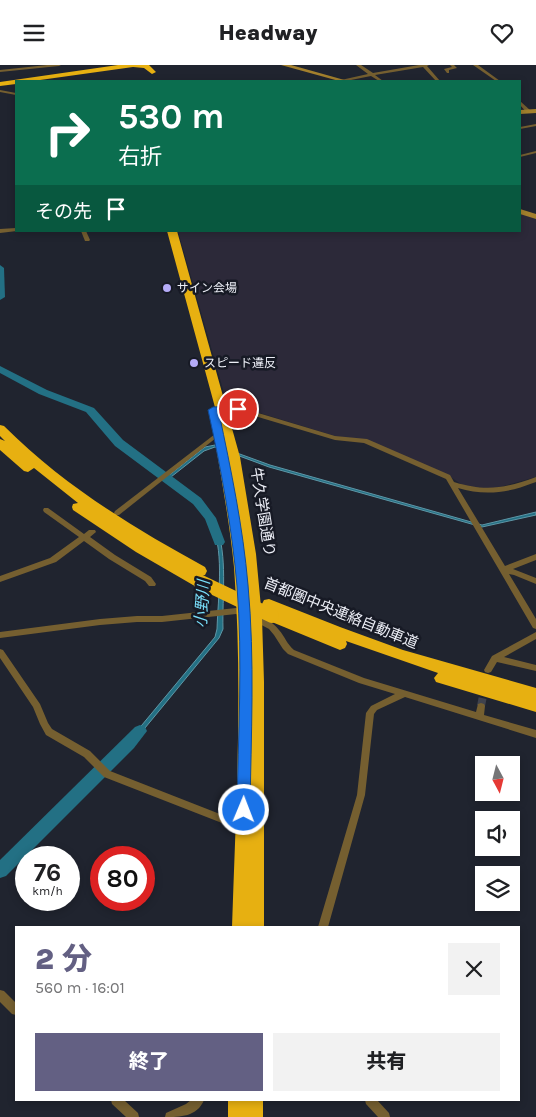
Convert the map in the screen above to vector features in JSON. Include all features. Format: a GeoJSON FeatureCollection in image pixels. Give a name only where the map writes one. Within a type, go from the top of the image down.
{"type":"FeatureCollection","features":[{"type":"Feature","properties":{"kind":"highway"},"geometry":{"type":"LineString","coordinates":[[30,80],[132,65],[146,66],[156,71]]}},
{"type":"Feature","properties":{"kind":"highway"},"geometry":{"type":"LineString","coordinates":[[0,84],[15,81]]}},
{"type":"Feature","properties":{"kind":"highway","name":"牛久学園通り"},"geometry":{"type":"LineString","coordinates":[[164,232],[218,410],[235,459],[244,507],[254,592],[246,666],[250,830],[255,926]]}},
{"type":"Feature","properties":{"kind":"highway","name":"牛久学園通り"},"geometry":{"type":"LineString","coordinates":[[172,232],[218,410],[219,433],[250,616]]}},
{"type":"Feature","properties":{"kind":"highway","name":"首都圏中央連絡自動車道"},"geometry":{"type":"LineString","coordinates":[[0,429],[40,466],[78,495],[200,576]]}},
{"type":"Feature","properties":{"kind":"highway","name":"首都圏中央連絡自動車道"},"geometry":{"type":"LineString","coordinates":[[0,443],[38,477],[98,522],[141,549],[374,657],[479,691],[536,705]]}},
{"type":"Feature","properties":{"kind":"highway","name":"首都圏中央連絡自動車道"},"geometry":{"type":"LineString","coordinates":[[271,610],[427,665],[536,695]]}},
{"type":"Feature","properties":{"kind":"highway","name":"牛久学園通り"},"geometry":{"type":"LineString","coordinates":[[241,926],[250,830]]}},
{"type":"Feature","properties":{"kind":"highway"},"geometry":{"type":"LineString","coordinates":[[238,1101],[238,1117]]}},
{"type":"Feature","properties":{"kind":"highway"},"geometry":{"type":"LineString","coordinates":[[253,1101],[253,1117]]}},
{"type":"Feature","properties":{"kind":"street"},"geometry":{"type":"LineString","coordinates":[[0,71],[59,65]]}},
{"type":"Feature","properties":{"kind":"street"},"geometry":{"type":"LineString","coordinates":[[284,65],[339,80]]}},
{"type":"Feature","properties":{"kind":"street"},"geometry":{"type":"LineString","coordinates":[[358,65],[379,80]]}},
{"type":"Feature","properties":{"kind":"street"},"geometry":{"type":"LineString","coordinates":[[348,80],[426,65],[437,80]]}},
{"type":"Feature","properties":{"kind":"street"},"geometry":{"type":"LineString","coordinates":[[448,72],[446,69],[455,67],[452,65]]}},
{"type":"Feature","properties":{"kind":"street"},"geometry":{"type":"LineString","coordinates":[[474,65],[496,80]]}},
{"type":"Feature","properties":{"kind":"street"},"geometry":{"type":"LineString","coordinates":[[22,69],[23,80]]}},
{"type":"Feature","properties":{"kind":"street"},"geometry":{"type":"LineString","coordinates":[[0,91],[15,94]]}},
{"type":"Feature","properties":{"kind":"street"},"geometry":{"type":"LineString","coordinates":[[521,103],[533,112]]}},
{"type":"Feature","properties":{"kind":"street"},"geometry":{"type":"LineString","coordinates":[[521,128],[536,125]]}},
{"type":"Feature","properties":{"kind":"street"},"geometry":{"type":"LineString","coordinates":[[521,156],[536,152]]}},
{"type":"Feature","properties":{"kind":"street"},"geometry":{"type":"LineString","coordinates":[[521,211],[536,217]]}},
{"type":"Feature","properties":{"kind":"street"},"geometry":{"type":"LineString","coordinates":[[0,231],[15,230]]}},
{"type":"Feature","properties":{"kind":"street"},"geometry":{"type":"LineString","coordinates":[[84,232],[88,240]]}},
{"type":"Feature","properties":{"kind":"street"},"geometry":{"type":"LineString","coordinates":[[218,410],[238,409],[335,438],[365,441],[448,477],[536,626]]}},
{"type":"Feature","properties":{"kind":"street"},"geometry":{"type":"LineString","coordinates":[[118,513],[219,433]]}},
{"type":"Feature","properties":{"kind":"street"},"geometry":{"type":"LineString","coordinates":[[452,484],[473,491],[486,492],[517,486],[536,479]]}},
{"type":"Feature","properties":{"kind":"street"},"geometry":{"type":"LineString","coordinates":[[46,510],[148,579],[152,585]]}},
{"type":"Feature","properties":{"kind":"street"},"geometry":{"type":"LineString","coordinates":[[0,579],[53,561],[92,532]]}},
{"type":"Feature","properties":{"kind":"street"},"geometry":{"type":"LineString","coordinates":[[503,570],[536,557]]}},
{"type":"Feature","properties":{"kind":"street"},"geometry":{"type":"LineString","coordinates":[[503,570],[516,572],[536,581]]}},
{"type":"Feature","properties":{"kind":"street"},"geometry":{"type":"LineString","coordinates":[[0,635],[100,622],[162,619],[220,612],[250,616],[274,629],[286,649],[291,652],[362,681],[536,734]]}},
{"type":"Feature","properties":{"kind":"street"},"geometry":{"type":"LineString","coordinates":[[488,670],[495,658],[536,635]]}},
{"type":"Feature","properties":{"kind":"street"},"geometry":{"type":"LineString","coordinates":[[0,652],[37,707],[49,732],[87,754],[107,774],[250,830]]}},
{"type":"Feature","properties":{"kind":"street"},"geometry":{"type":"LineString","coordinates":[[495,658],[536,668]]}},
{"type":"Feature","properties":{"kind":"street"},"geometry":{"type":"LineString","coordinates":[[323,926],[361,795],[370,713],[374,708],[404,694]]}},
{"type":"Feature","properties":{"kind":"street"},"geometry":{"type":"LineString","coordinates":[[480,706],[480,717]]}},
{"type":"Feature","properties":{"kind":"street"},"geometry":{"type":"LineString","coordinates":[[0,995],[15,1009]]}},
{"type":"Feature","properties":{"kind":"street"},"geometry":{"type":"LineString","coordinates":[[117,1101],[134,1117]]}},
{"type":"Feature","properties":{"kind":"street"},"geometry":{"type":"LineString","coordinates":[[170,1117],[190,1108],[198,1101]]}},
{"type":"Feature","properties":{"kind":"street"},"geometry":{"type":"LineString","coordinates":[[371,1101],[385,1117]]}},
{"type":"Feature","properties":{"kind":"shaded area"},"geometry":{"type":"Polygon","coordinates":[[[521,213],[536,218],[536,477],[493,489],[464,486],[449,476],[368,441],[335,436],[240,407],[228,407],[178,232],[521,232],[521,213]]]}},
{"type":"Feature","properties":{"kind":"water"},"geometry":{"type":"Polygon","coordinates":[[[215,445],[270,465],[482,525],[536,512],[536,515],[482,527],[269,467],[215,447],[204,451],[171,477],[168,476],[205,447],[215,445]]]}},
{"type":"Feature","properties":{"kind":"water"},"geometry":{"type":"Polygon","coordinates":[[[216,526],[220,537],[224,576],[223,629],[219,638],[131,745],[127,743],[215,637],[220,577],[218,550],[213,527],[216,526]]]}},
{"type":"Feature","properties":{"kind":"waterway","name":"小野川"},"geometry":{"type":"LineString","coordinates":[[0,268],[0,297]]}},
{"type":"Feature","properties":{"kind":"waterway","name":"小野川"},"geometry":{"type":"LineString","coordinates":[[0,369],[43,392],[90,410],[119,443],[197,501],[210,518],[219,542]]}},
{"type":"Feature","properties":{"kind":"waterway","name":"小野川"},"geometry":{"type":"LineString","coordinates":[[0,871],[140,731]]}},
{"type":"Feature","properties":{"kind":"tunnel"},"geometry":{"type":"LineString","coordinates":[[481,706],[485,686]]}},
{"type":"Feature","properties":{"kind":"place","name":"サイン会場"},"geometry":{"type":"Point","coordinates":[167,288]}},
{"type":"Feature","properties":{"kind":"place","name":"スピード違反"},"geometry":{"type":"Point","coordinates":[194,363]}},
{"type":"Feature","properties":{"kind":"route"},"geometry":{"type":"LineString","coordinates":[[238,409],[213,410],[226,463],[243,586],[246,666],[244,810]]}}]}
